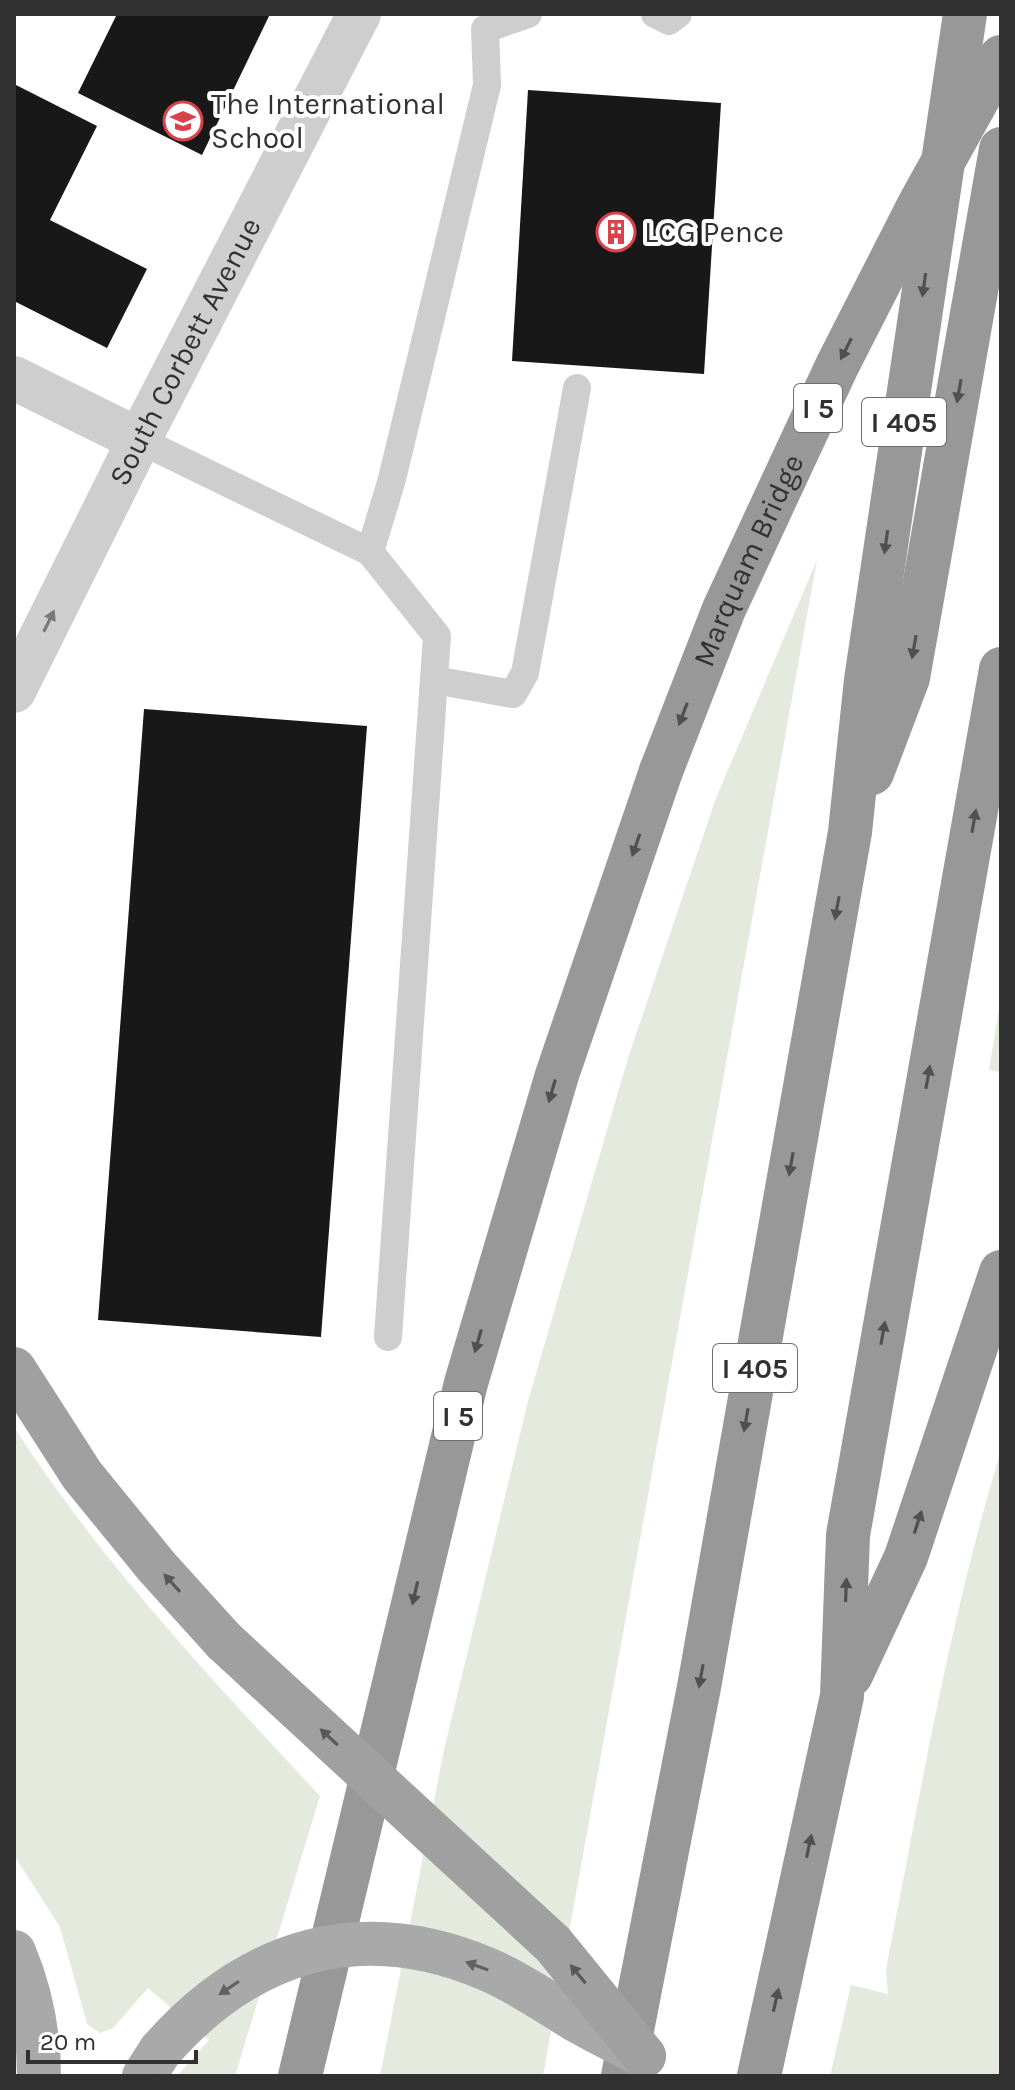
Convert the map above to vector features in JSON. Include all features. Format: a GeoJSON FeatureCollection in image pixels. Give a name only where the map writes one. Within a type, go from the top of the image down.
{"type":"FeatureCollection","features":[{"type":"Feature","properties":{"kind":"highway","name":"I 405"},"geometry":{"type":"LineString","coordinates":[[643,2069],[699,1687],[850,832],[866,680],[965,14]]}},
{"type":"Feature","properties":{"kind":"highway","name":"Marquam Bridge"},"geometry":{"type":"LineString","coordinates":[[300,2075],[466,1383],[557,1075],[661,771],[724,609],[837,366],[919,205],[1001,57]]}},
{"type":"Feature","properties":{"kind":"highway"},"geometry":{"type":"LineString","coordinates":[[850,832],[908,678],[1001,149]]}},
{"type":"Feature","properties":{"kind":"highway"},"geometry":{"type":"LineString","coordinates":[[759,2076],[842,1696],[848,1535],[1001,669]]}},
{"type":"Feature","properties":{"kind":"highway"},"geometry":{"type":"LineString","coordinates":[[842,1696],[906,1557],[1001,1272]]}},
{"type":"Feature","properties":{"kind":"highway"},"geometry":{"type":"LineString","coordinates":[[14,1369],[82,1475],[157,1567],[224,1641],[553,1944],[643,2069]]}},
{"type":"Feature","properties":{"kind":"main road"},"geometry":{"type":"LineString","coordinates":[[152,2064],[203,2007],[253,1972],[319,1948],[374,1944],[451,1957],[488,1970],[643,2069]]}},
{"type":"Feature","properties":{"kind":"main road"},"geometry":{"type":"LineString","coordinates":[[14,1952],[36,2021],[39,2076]]}},
{"type":"Feature","properties":{"kind":"street","name":"South Corbett Avenue"},"geometry":{"type":"LineString","coordinates":[[14,691],[139,440],[359,14]]}},
{"type":"Feature","properties":{"kind":"street"},"geometry":{"type":"LineString","coordinates":[[14,378],[139,440]]}},
{"type":"Feature","properties":{"kind":"lane"},"geometry":{"type":"LineString","coordinates":[[370,552],[392,479],[487,85],[485,29],[528,14]]}},
{"type":"Feature","properties":{"kind":"lane"},"geometry":{"type":"LineString","coordinates":[[655,14],[669,21],[678,14]]}},
{"type":"Feature","properties":{"kind":"lane"},"geometry":{"type":"LineString","coordinates":[[434,680],[513,694],[525,673],[577,388]]}},
{"type":"Feature","properties":{"kind":"lane"},"geometry":{"type":"LineString","coordinates":[[139,440],[370,552],[437,636],[388,1337]]}},
{"type":"Feature","properties":{"kind":"shaded area"},"geometry":{"type":"Polygon","coordinates":[[[817,560],[543,2076],[380,2076],[444,1750],[528,1401],[628,1058],[716,798],[817,560]]]}},
{"type":"Feature","properties":{"kind":"shaded area"},"geometry":{"type":"Polygon","coordinates":[[[1001,997],[1001,1072],[989,1070],[1001,997]]]}},
{"type":"Feature","properties":{"kind":"shaded area"},"geometry":{"type":"Polygon","coordinates":[[[14,1427],[120,1572],[198,1663],[320,1796],[235,2076],[177,2076],[209,2040],[148,1988],[113,2028],[100,2033],[87,2024],[60,1927],[14,1855],[14,1427]]]}},
{"type":"Feature","properties":{"kind":"shaded area"},"geometry":{"type":"Polygon","coordinates":[[[1001,1451],[1001,2076],[830,2076],[851,1985],[888,1994],[886,1969],[937,1708],[966,1579],[1001,1451]]]}},
{"type":"Feature","properties":{"kind":"building"},"geometry":{"type":"Polygon","coordinates":[[[117,14],[270,14],[202,155],[78,93],[117,14]]]}},
{"type":"Feature","properties":{"kind":"building"},"geometry":{"type":"Polygon","coordinates":[[[14,84],[97,126],[50,220],[147,269],[107,348],[14,301],[14,84]]]}},
{"type":"Feature","properties":{"kind":"building","name":"LCG Pence"},"geometry":{"type":"Polygon","coordinates":[[[528,90],[721,103],[704,374],[512,361],[528,90]]]}},
{"type":"Feature","properties":{"kind":"building"},"geometry":{"type":"Polygon","coordinates":[[[144,709],[367,726],[321,1337],[98,1320],[144,709]]]}},
{"type":"Feature","properties":{"kind":"place","name":"The International School"},"geometry":{"type":"Point","coordinates":[183,121]}},
{"type":"Feature","properties":{"kind":"place","name":"LCG Pence"},"geometry":{"type":"Point","coordinates":[616,232]}}]}
